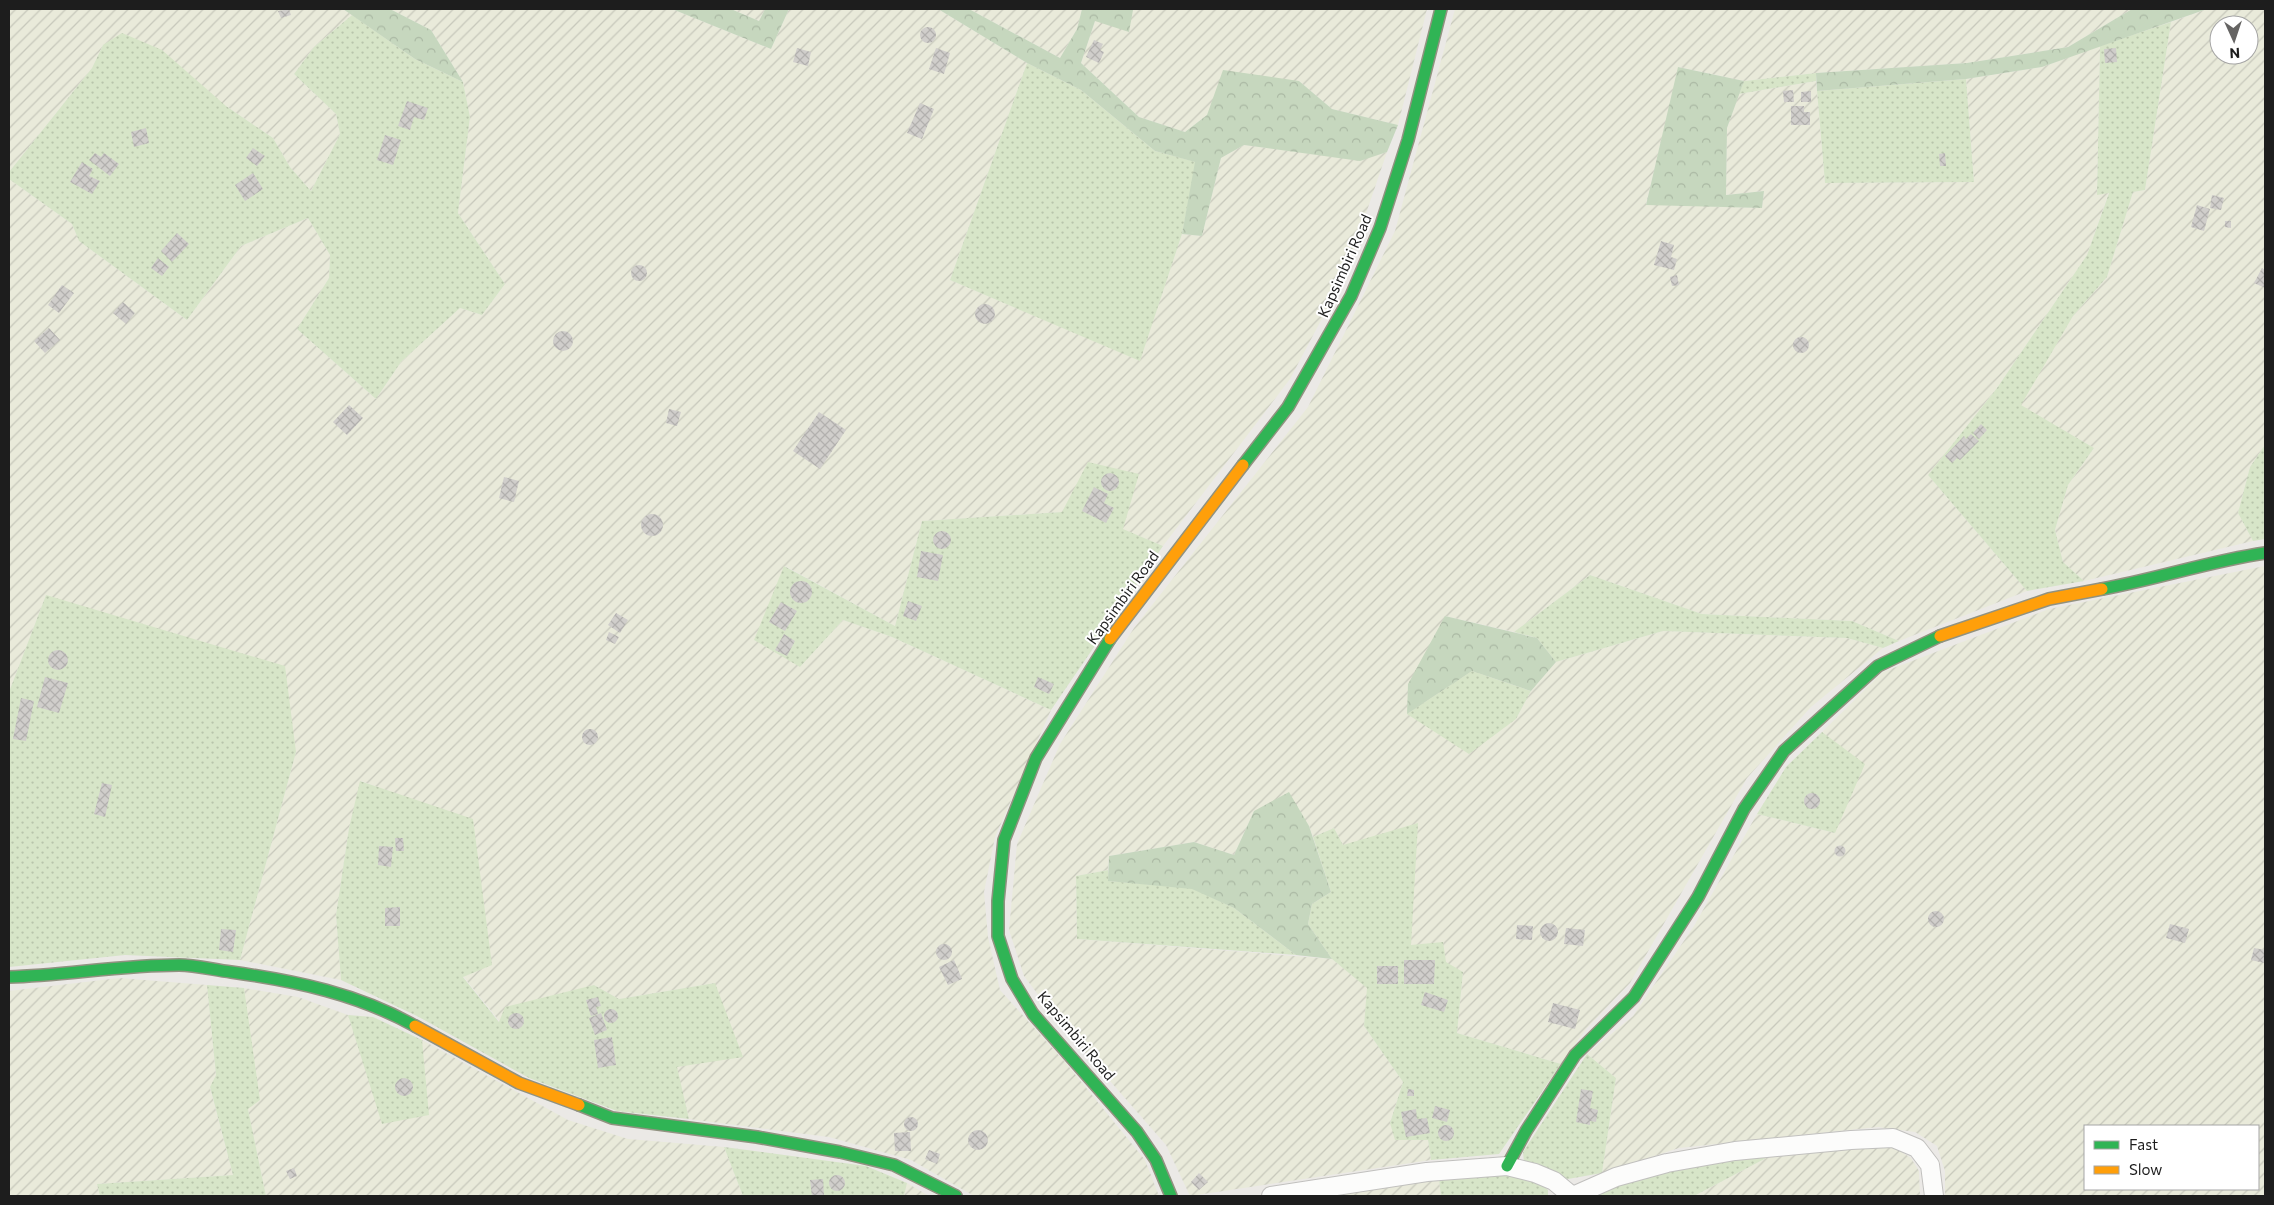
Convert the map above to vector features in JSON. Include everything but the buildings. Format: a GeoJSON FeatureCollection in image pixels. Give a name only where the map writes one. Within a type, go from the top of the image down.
{"type":"FeatureCollection","features":[{"type":"Feature","properties":{"kind":"street","name":"Kapsimbiri Road"},"geometry":{"type":"LineString","coordinates":[[1171,1196],[1156,1160],[1137,1132],[1034,1014],[1012,979],[998,936],[999,893],[1004,840],[1036,758],[1117,628],[1288,407],[1351,296],[1380,228],[1405,148],[1441,9]]}},
{"type":"Feature","properties":{"kind":"street"},"geometry":{"type":"LineString","coordinates":[[1507,1166],[1526,1131],[1575,1055],[1634,997],[1698,897],[1744,809],[1784,751],[1878,666],[1947,632],[1998,618],[2049,599],[2148,580],[2230,558],[2265,553]]}},
{"type":"Feature","properties":{"kind":"street"},"geometry":{"type":"LineString","coordinates":[[9,977],[181,965],[281,979],[349,996],[390,1012],[519,1083],[612,1118],[758,1138],[840,1152],[894,1165],[956,1196]]}},
{"type":"Feature","properties":{"kind":"street"},"geometry":{"type":"LineString","coordinates":[[1271,1196],[1427,1172],[1507,1166],[1535,1173],[1554,1182],[1572,1196],[1616,1177],[1667,1163],[1735,1151],[1893,1138],[1917,1148],[1930,1165],[1934,1196]]}},
{"type":"Feature","properties":{"kind":"green space"},"geometry":{"type":"Polygon","coordinates":[[[9,9],[343,9],[352,15],[314,47],[294,74],[336,114],[340,134],[311,191],[290,167],[273,138],[226,106],[103,45],[92,68],[9,172],[9,9]]]}},
{"type":"Feature","properties":{"kind":"green space"},"geometry":{"type":"Polygon","coordinates":[[[343,9],[390,9],[431,30],[463,82],[415,59],[343,9]]]}},
{"type":"Feature","properties":{"kind":"green space"},"geometry":{"type":"Polygon","coordinates":[[[390,9],[672,9],[771,49],[789,9],[938,9],[1027,63],[950,280],[1140,360],[1182,234],[1202,236],[1221,158],[1244,145],[1360,160],[1387,152],[1345,275],[1290,379],[1163,546],[1122,529],[1062,512],[922,521],[895,626],[785,566],[800,667],[843,620],[892,637],[1051,710],[995,837],[984,892],[988,937],[1000,990],[1065,1062],[1145,1160],[1159,1196],[974,1196],[911,1160],[829,1137],[689,1119],[676,1066],[715,983],[619,999],[594,985],[500,1022],[463,976],[407,798],[361,781],[349,828],[336,915],[341,980],[240,960],[296,752],[46,595],[9,692],[9,179],[72,224],[79,241],[187,320],[241,246],[308,218],[330,255],[329,278],[297,329],[376,399],[401,362],[460,308],[482,315],[505,284],[458,213],[470,117],[463,82],[431,30],[390,9]]]}},
{"type":"Feature","properties":{"kind":"green space"},"geometry":{"type":"Polygon","coordinates":[[[672,9],[731,9],[759,21],[765,9],[789,9],[771,49],[672,9]]]}},
{"type":"Feature","properties":{"kind":"green space"},"geometry":{"type":"Polygon","coordinates":[[[731,9],[765,9],[759,21],[731,9]]]}},
{"type":"Feature","properties":{"kind":"green space"},"geometry":{"type":"Polygon","coordinates":[[[938,9],[969,9],[1060,58],[1077,29],[1082,9],[1133,10],[1129,32],[1095,21],[1081,63],[1139,117],[1185,132],[1207,115],[1223,70],[1299,81],[1332,109],[1398,125],[1387,152],[1360,161],[1244,145],[1221,158],[1202,236],[1182,234],[1195,162],[1155,151],[1081,90],[1027,63],[938,9]]]}},
{"type":"Feature","properties":{"kind":"green space"},"geometry":{"type":"Polygon","coordinates":[[[969,9],[1082,9],[1077,29],[1060,58],[969,9]]]}},
{"type":"Feature","properties":{"kind":"green space"},"geometry":{"type":"Polygon","coordinates":[[[1131,9],[1427,9],[1398,125],[1332,109],[1299,81],[1207,115],[1185,132],[1139,117],[1081,63],[1095,21],[1133,10],[1131,9]]]}},
{"type":"Feature","properties":{"kind":"green space"},"geometry":{"type":"Polygon","coordinates":[[[1455,9],[2132,9],[2068,47],[1968,63],[1816,73],[1744,81],[1679,67],[1646,204],[1762,208],[1764,191],[1726,195],[1727,128],[1739,94],[1816,81],[1825,183],[1974,182],[1966,79],[2042,67],[2100,46],[2097,194],[2109,192],[2087,255],[1997,388],[1928,475],[2027,591],[1899,641],[1852,621],[1702,614],[1590,575],[1514,632],[1445,616],[1516,719],[1531,691],[1556,662],[1663,631],[1847,638],[1883,648],[1811,707],[1747,778],[1630,983],[1586,1029],[1561,1064],[1457,1033],[1463,972],[1411,945],[1343,845],[1334,828],[1313,837],[1309,826],[1254,811],[1234,855],[1194,842],[1109,856],[1108,870],[1076,876],[1077,939],[1332,959],[1368,988],[1364,1026],[1403,1082],[1390,1123],[1428,1140],[1431,1160],[1190,1196],[1166,1145],[1061,1025],[1024,976],[1009,930],[1017,844],[1060,744],[1134,628],[1308,407],[1395,231],[1455,9]]]}},
{"type":"Feature","properties":{"kind":"green space"},"geometry":{"type":"Polygon","coordinates":[[[2132,9],[2207,9],[2042,67],[1966,79],[1817,91],[1816,73],[1967,63],[2068,47],[2132,9]]]}},
{"type":"Feature","properties":{"kind":"green space"},"geometry":{"type":"Polygon","coordinates":[[[2207,9],[2265,9],[2265,445],[2250,467],[2238,513],[2253,541],[2084,581],[2063,562],[2055,530],[2068,485],[2094,448],[2020,405],[2073,316],[2107,277],[2133,192],[2145,190],[2171,22],[2207,9]]]}},
{"type":"Feature","properties":{"kind":"green space"},"geometry":{"type":"Polygon","coordinates":[[[352,15],[415,59],[463,82],[470,117],[458,213],[505,284],[482,315],[460,308],[401,362],[376,399],[297,329],[329,278],[330,255],[308,218],[241,246],[187,320],[79,241],[72,224],[9,179],[9,172],[92,68],[103,45],[122,33],[162,50],[226,106],[273,138],[290,167],[311,191],[340,134],[336,114],[294,74],[314,47],[352,15]]]}},
{"type":"Feature","properties":{"kind":"green space"},"geometry":{"type":"Polygon","coordinates":[[[2171,22],[2145,190],[2133,192],[2107,277],[2073,316],[2021,405],[2094,448],[2068,485],[2055,530],[2063,562],[2084,581],[2027,591],[1928,475],[1997,388],[2087,255],[2109,193],[2097,195],[2100,46],[2171,22]]]}},
{"type":"Feature","properties":{"kind":"green space"},"geometry":{"type":"Polygon","coordinates":[[[1027,63],[1081,90],[1155,151],[1196,162],[1182,234],[1140,361],[950,280],[1027,63]]]}},
{"type":"Feature","properties":{"kind":"green space"},"geometry":{"type":"Polygon","coordinates":[[[1678,67],[1744,81],[1727,128],[1726,195],[1764,191],[1762,208],[1646,205],[1678,67]]]}},
{"type":"Feature","properties":{"kind":"green space"},"geometry":{"type":"Polygon","coordinates":[[[1816,73],[1816,81],[1739,94],[1744,81],[1816,73]]]}},
{"type":"Feature","properties":{"kind":"green space"},"geometry":{"type":"Polygon","coordinates":[[[1966,79],[1974,182],[1825,183],[1817,91],[1966,79]]]}},
{"type":"Feature","properties":{"kind":"green space"},"geometry":{"type":"Polygon","coordinates":[[[2265,445],[2265,539],[2253,541],[2238,513],[2250,467],[2265,445]]]}},
{"type":"Feature","properties":{"kind":"green space"},"geometry":{"type":"Polygon","coordinates":[[[1088,462],[1139,474],[1123,529],[1163,546],[1051,710],[892,637],[843,620],[800,667],[754,640],[784,566],[895,626],[922,521],[1062,512],[1088,462]]]}},
{"type":"Feature","properties":{"kind":"green space"},"geometry":{"type":"Polygon","coordinates":[[[2265,566],[2265,1196],[1945,1196],[1945,1171],[1937,1146],[1915,1132],[1878,1127],[1679,1148],[1602,1173],[1616,1078],[1587,1054],[1633,1016],[1694,926],[1757,814],[1835,833],[1822,732],[1883,672],[2049,609],[2265,566]]]}},
{"type":"Feature","properties":{"kind":"green space"},"geometry":{"type":"Polygon","coordinates":[[[1590,575],[1702,614],[1852,621],[1899,641],[1883,648],[1847,638],[1663,631],[1556,662],[1537,638],[1514,632],[1590,575]]]}},
{"type":"Feature","properties":{"kind":"green space"},"geometry":{"type":"Polygon","coordinates":[[[46,595],[285,666],[296,752],[240,960],[125,955],[9,967],[9,692],[46,595]]]}},
{"type":"Feature","properties":{"kind":"green space"},"geometry":{"type":"Polygon","coordinates":[[[1445,616],[1537,638],[1556,662],[1531,691],[1472,671],[1407,714],[1408,684],[1445,616]]]}},
{"type":"Feature","properties":{"kind":"green space"},"geometry":{"type":"Polygon","coordinates":[[[1472,671],[1531,691],[1516,719],[1469,754],[1407,714],[1472,671]]]}},
{"type":"Feature","properties":{"kind":"green space"},"geometry":{"type":"Polygon","coordinates":[[[1822,732],[1865,764],[1835,833],[1757,814],[1786,767],[1822,732]]]}},
{"type":"Feature","properties":{"kind":"green space"},"geometry":{"type":"Polygon","coordinates":[[[360,781],[473,819],[492,965],[463,977],[499,1022],[505,1007],[594,985],[619,999],[715,983],[743,1057],[677,1067],[689,1119],[617,1111],[529,1078],[417,1016],[341,980],[336,915],[349,828],[360,781]]]}},
{"type":"Feature","properties":{"kind":"green space"},"geometry":{"type":"Polygon","coordinates":[[[1289,792],[1309,826],[1331,892],[1312,904],[1308,924],[1332,959],[1296,955],[1234,908],[1192,889],[1108,881],[1109,856],[1194,842],[1234,855],[1254,811],[1289,792]]]}},
{"type":"Feature","properties":{"kind":"green space"},"geometry":{"type":"Polygon","coordinates":[[[1418,823],[1411,945],[1443,942],[1446,962],[1463,972],[1457,1033],[1561,1064],[1499,1154],[1431,1160],[1428,1140],[1395,1140],[1390,1123],[1403,1082],[1364,1026],[1367,988],[1332,959],[1308,924],[1312,904],[1331,892],[1313,837],[1334,828],[1343,845],[1418,823]]]}},
{"type":"Feature","properties":{"kind":"green space"},"geometry":{"type":"Polygon","coordinates":[[[1108,870],[1109,881],[1192,888],[1234,908],[1296,955],[1077,939],[1076,876],[1108,870]]]}},
{"type":"Feature","properties":{"kind":"green space"},"geometry":{"type":"Polygon","coordinates":[[[119,978],[207,985],[216,1075],[210,1088],[233,1175],[97,1184],[100,1196],[9,1196],[9,991],[119,978]]]}},
{"type":"Feature","properties":{"kind":"green space"},"geometry":{"type":"Polygon","coordinates":[[[207,985],[244,988],[260,1100],[248,1109],[266,1196],[100,1196],[97,1184],[233,1175],[210,1087],[216,1075],[207,985]]]}},
{"type":"Feature","properties":{"kind":"green space"},"geometry":{"type":"Polygon","coordinates":[[[244,988],[298,997],[348,1015],[383,1124],[422,1040],[568,1120],[628,1139],[724,1147],[743,1196],[266,1196],[248,1109],[244,988]]]}},
{"type":"Feature","properties":{"kind":"green space"},"geometry":{"type":"Polygon","coordinates":[[[348,1015],[373,1017],[422,1040],[429,1115],[382,1124],[348,1015]]]}},
{"type":"Feature","properties":{"kind":"green space"},"geometry":{"type":"Polygon","coordinates":[[[1587,1054],[1616,1078],[1602,1173],[1568,1179],[1524,1163],[1523,1152],[1587,1054]]]}},
{"type":"Feature","properties":{"kind":"green space"},"geometry":{"type":"Polygon","coordinates":[[[1891,1145],[1911,1158],[1919,1171],[1920,1196],[1694,1196],[1772,1155],[1891,1145]]]}},
{"type":"Feature","properties":{"kind":"green space"},"geometry":{"type":"Polygon","coordinates":[[[724,1147],[866,1166],[907,1183],[904,1196],[743,1196],[724,1147]]]}},
{"type":"Feature","properties":{"kind":"green space"},"geometry":{"type":"Polygon","coordinates":[[[1772,1155],[1694,1196],[1587,1196],[1638,1178],[1705,1163],[1772,1155]]]}},
{"type":"Feature","properties":{"kind":"green space"},"geometry":{"type":"Polygon","coordinates":[[[1505,1173],[1536,1180],[1548,1190],[1548,1196],[1441,1196],[1439,1179],[1505,1173]]]}},
{"type":"Feature","properties":{"kind":"green space"},"geometry":{"type":"Polygon","coordinates":[[[1439,1179],[1441,1196],[1328,1196],[1439,1179]]]}},
{"type":"Feature","properties":{"kind":"green space"},"geometry":{"type":"Polygon","coordinates":[[[907,1183],[929,1196],[904,1196],[907,1183]]]}},
{"type":"Feature","properties":{"kind":"traffic: fast"},"geometry":{"type":"LineString","coordinates":[[1243,465],[1288,407],[1351,296],[1380,228],[1408,140],[1441,9]]}},
{"type":"Feature","properties":{"kind":"traffic: fast"},"geometry":{"type":"LineString","coordinates":[[2102,589],[2265,553]]}},
{"type":"Feature","properties":{"kind":"traffic: fast"},"geometry":{"type":"LineString","coordinates":[[1507,1166],[1526,1131],[1575,1055],[1634,997],[1698,897],[1744,809],[1784,751],[1878,666],[1940,636]]}},
{"type":"Feature","properties":{"kind":"traffic: fast"},"geometry":{"type":"LineString","coordinates":[[1110,639],[1036,758],[1004,840],[998,901],[998,936],[1012,979],[1033,1014],[1137,1132],[1156,1160],[1171,1196]]}},
{"type":"Feature","properties":{"kind":"traffic: fast"},"geometry":{"type":"LineString","coordinates":[[9,977],[136,967],[192,966],[279,980],[326,990],[371,1005],[415,1026]]}},
{"type":"Feature","properties":{"kind":"traffic: fast"},"geometry":{"type":"LineString","coordinates":[[579,1105],[612,1118],[757,1137],[840,1152],[894,1165],[956,1196]]}},
{"type":"Feature","properties":{"kind":"traffic: slow"},"geometry":{"type":"LineString","coordinates":[[1110,639],[1243,465]]}},
{"type":"Feature","properties":{"kind":"traffic: slow"},"geometry":{"type":"LineString","coordinates":[[1940,636],[2049,599],[2102,589]]}},
{"type":"Feature","properties":{"kind":"traffic: slow"},"geometry":{"type":"LineString","coordinates":[[415,1026],[519,1083],[579,1105]]}}]}
